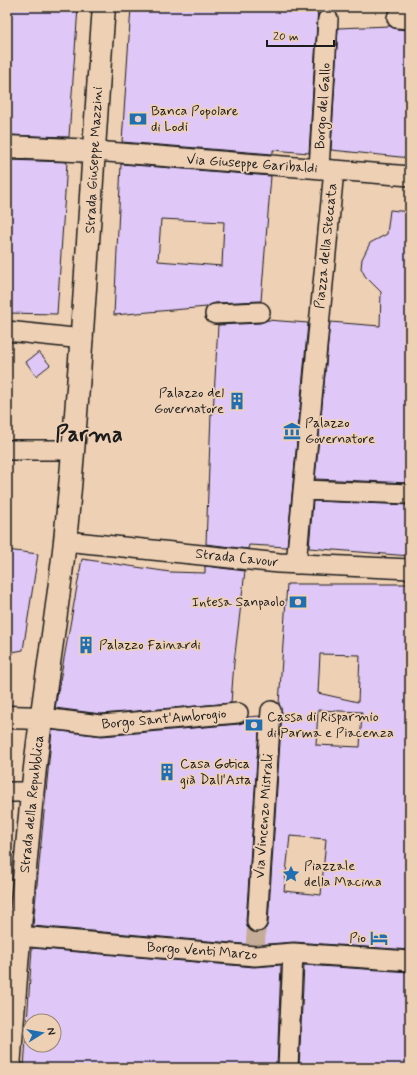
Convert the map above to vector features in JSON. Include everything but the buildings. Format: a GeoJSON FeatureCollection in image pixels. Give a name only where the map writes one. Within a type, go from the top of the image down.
{"type":"FeatureCollection","features":[{"type":"Feature","properties":{"kind":"street","name":"Strada Giuseppe Mazzini"},"geometry":{"type":"LineString","coordinates":[[73,450],[84,314],[104,7]]}},
{"type":"Feature","properties":{"kind":"street","name":"Borgo del Gallo"},"geometry":{"type":"LineString","coordinates":[[326,169],[328,19]]}},
{"type":"Feature","properties":{"kind":"street"},"geometry":{"type":"LineString","coordinates":[[7,147],[95,152]]}},
{"type":"Feature","properties":{"kind":"street","name":"Via Giuseppe Garibaldi"},"geometry":{"type":"LineString","coordinates":[[95,152],[410,176]]}},
{"type":"Feature","properties":{"kind":"street","name":"Piazza della Steccata"},"geometry":{"type":"LineString","coordinates":[[296,564],[319,322],[326,169]]}},
{"type":"Feature","properties":{"kind":"street"},"geometry":{"type":"LineString","coordinates":[[215,314],[260,312]]}},
{"type":"Feature","properties":{"kind":"street"},"geometry":{"type":"LineString","coordinates":[[7,331],[82,339]]}},
{"type":"Feature","properties":{"kind":"street"},"geometry":{"type":"LineString","coordinates":[[7,450],[73,450]]}},
{"type":"Feature","properties":{"kind":"street","name":"Strada della Repubblica"},"geometry":{"type":"LineString","coordinates":[[9,1068],[9,1035],[15,932],[64,541],[73,450]]}},
{"type":"Feature","properties":{"kind":"street"},"geometry":{"type":"LineString","coordinates":[[303,490],[410,494]]}},
{"type":"Feature","properties":{"kind":"street","name":"Strada Cavour"},"geometry":{"type":"LineString","coordinates":[[64,541],[296,564],[410,569]]}},
{"type":"Feature","properties":{"kind":"street","name":"Via Vincenzo Mistrali"},"geometry":{"type":"LineString","coordinates":[[257,922],[271,711]]}},
{"type":"Feature","properties":{"kind":"street","name":"Borgo Sant'Ambrogio"},"geometry":{"type":"LineString","coordinates":[[42,718],[101,725],[238,713]]}},
{"type":"Feature","properties":{"kind":"street"},"geometry":{"type":"LineString","coordinates":[[7,717],[42,718]]}},
{"type":"Feature","properties":{"kind":"street"},"geometry":{"type":"LineString","coordinates":[[7,792],[33,792]]}},
{"type":"Feature","properties":{"kind":"street","name":"Borgo Venti Marzo"},"geometry":{"type":"LineString","coordinates":[[15,932],[255,952],[294,953],[410,961]]}},
{"type":"Feature","properties":{"kind":"street"},"geometry":{"type":"LineString","coordinates":[[288,1068],[294,953]]}},
{"type":"Feature","properties":{"kind":"tunnel"},"geometry":{"type":"LineString","coordinates":[[255,948],[257,922]]}},
{"type":"Feature","properties":{"kind":"place","name":"Banca Popolare di Lodi"},"geometry":{"type":"Point","coordinates":[138,119]}},
{"type":"Feature","properties":{"kind":"place","name":"Palazzo del Governatore"},"geometry":{"type":"Point","coordinates":[237,401]}},
{"type":"Feature","properties":{"kind":"place","name":"Palazzo Governatore"},"geometry":{"type":"Point","coordinates":[292,431]}},
{"type":"Feature","properties":{"kind":"place","name":"Intesa Sanpaolo"},"geometry":{"type":"Point","coordinates":[298,602]}},
{"type":"Feature","properties":{"kind":"place","name":"Palazzo Fainardi"},"geometry":{"type":"Point","coordinates":[86,645]}},
{"type":"Feature","properties":{"kind":"place","name":"Cassa di Risparmio di Parma e Piacenza"},"geometry":{"type":"Point","coordinates":[254,725]}},
{"type":"Feature","properties":{"kind":"place","name":"Casa Gotica già Dall'Asta"},"geometry":{"type":"Point","coordinates":[167,772]}},
{"type":"Feature","properties":{"kind":"place","name":"Piazzale della Macina"},"geometry":{"type":"Point","coordinates":[291,874]}},
{"type":"Feature","properties":{"kind":"place","name":"Pio"},"geometry":{"type":"Point","coordinates":[379,938]}},
{"type":"Feature","properties":{"kind":"district","name":"Parma"},"geometry":{"type":"Point","coordinates":[89,435]}}]}
